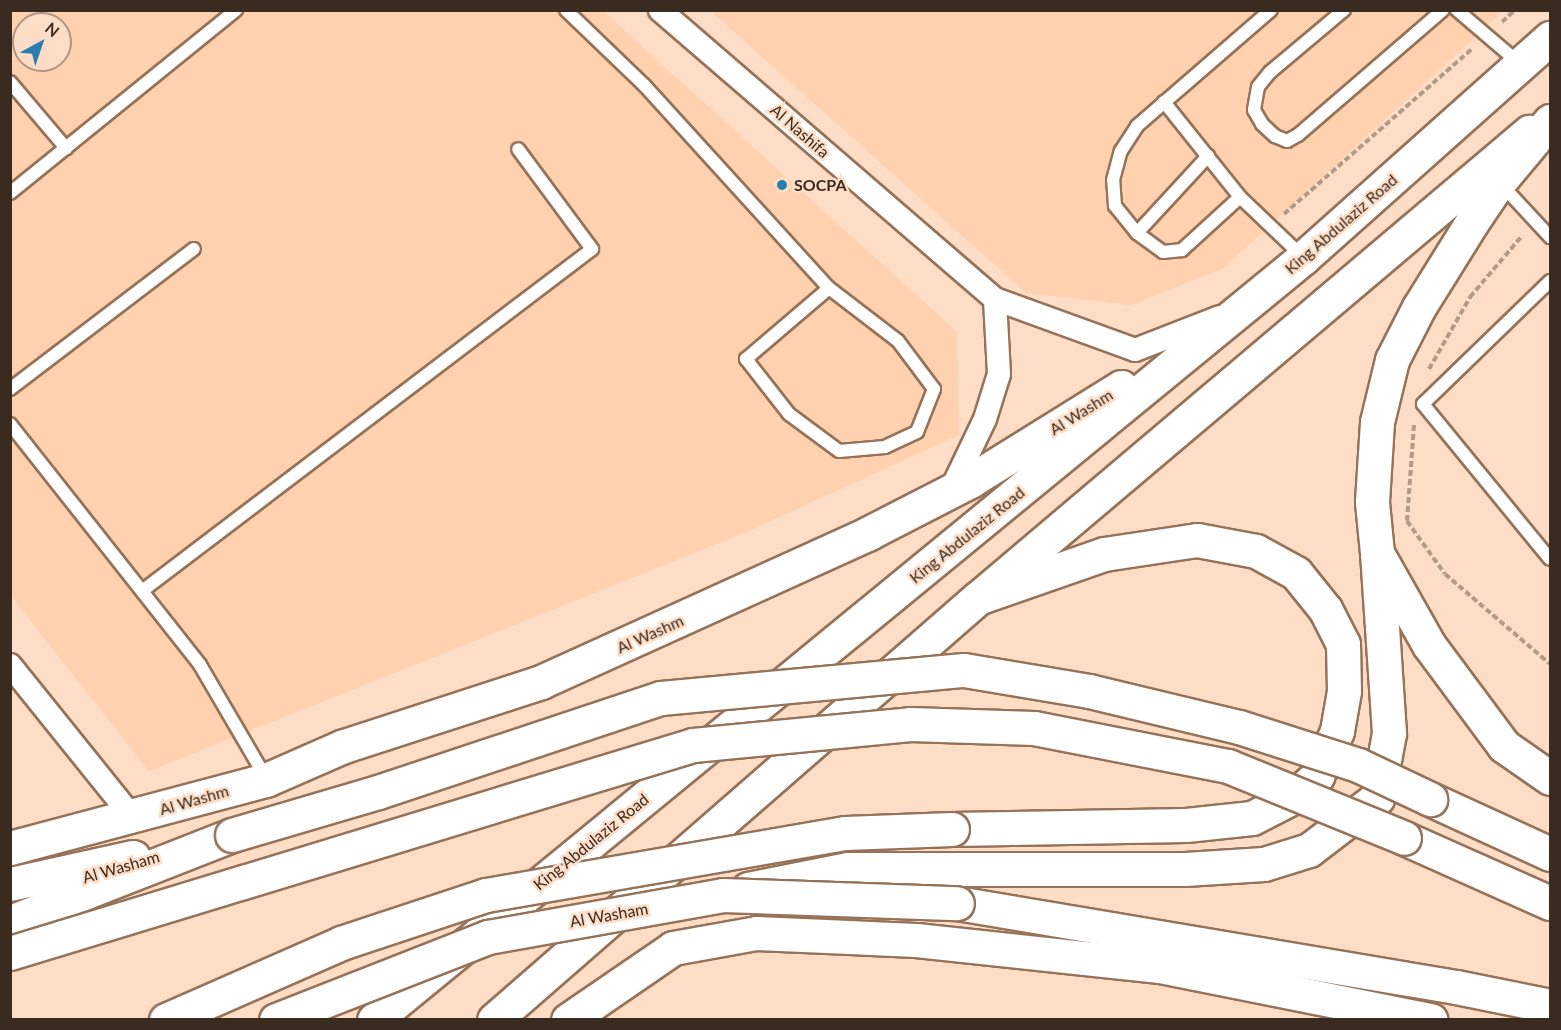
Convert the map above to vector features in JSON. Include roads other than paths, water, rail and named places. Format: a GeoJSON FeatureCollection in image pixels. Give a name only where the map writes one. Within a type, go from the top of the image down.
{"type":"FeatureCollection","features":[{"type":"Feature","properties":{"kind":"main road","name":"King Abdulaziz Road"},"geometry":{"type":"LineString","coordinates":[[374,1020],[1304,258],[1551,38]]}},
{"type":"Feature","properties":{"kind":"main road"},"geometry":{"type":"LineString","coordinates":[[494,1020],[978,598],[1551,114]]}},
{"type":"Feature","properties":{"kind":"main road"},"geometry":{"type":"LineString","coordinates":[[723,895],[848,869],[1185,869],[1264,864],[1309,850],[1377,798],[1389,733],[1372,501],[1376,433],[1392,360],[1419,307],[1499,182],[1551,121]]}},
{"type":"Feature","properties":{"kind":"main road","name":"Al Washm"},"geometry":{"type":"LineString","coordinates":[[10,848],[266,780],[344,746],[541,682],[783,574],[951,490],[1240,309]]}},
{"type":"Feature","properties":{"kind":"main road"},"geometry":{"type":"LineString","coordinates":[[166,1020],[341,942],[486,895],[845,833],[1186,825],[1251,818],[1295,796],[1317,776],[1337,731],[1344,691],[1343,644],[1324,609],[1296,573],[1256,550],[1197,540],[1104,554],[978,598]]}},
{"type":"Feature","properties":{"kind":"main road"},"geometry":{"type":"LineString","coordinates":[[1377,553],[1429,645],[1504,746],[1551,778]]}},
{"type":"Feature","properties":{"kind":"main road"},"geometry":{"type":"LineString","coordinates":[[10,884],[232,835],[378,792],[661,698],[964,670],[1089,691],[1239,727],[1358,765],[1551,854]]}},
{"type":"Feature","properties":{"kind":"main road"},"geometry":{"type":"LineString","coordinates":[[10,953],[693,745],[910,724],[1034,728],[1228,766],[1404,838],[1551,903]]}},
{"type":"Feature","properties":{"kind":"main road"},"geometry":{"type":"LineString","coordinates":[[10,922],[232,835]]}},
{"type":"Feature","properties":{"kind":"main road","name":"Al Washam"},"geometry":{"type":"LineString","coordinates":[[10,898],[232,835]]}},
{"type":"Feature","properties":{"kind":"main road","name":"Al Washam"},"geometry":{"type":"LineString","coordinates":[[276,1020],[488,938],[723,895],[957,903],[1456,987],[1551,1006]]}},
{"type":"Feature","properties":{"kind":"main road"},"geometry":{"type":"LineString","coordinates":[[568,1020],[673,948],[756,933],[916,940],[1160,966],[1342,1012],[1431,1020]]}},
{"type":"Feature","properties":{"kind":"street","name":"Al Nashifa"},"geometry":{"type":"LineString","coordinates":[[660,10],[995,299]]}},
{"type":"Feature","properties":{"kind":"street"},"geometry":{"type":"LineString","coordinates":[[951,490],[985,419],[999,374],[995,299],[1135,350],[1240,309]]}},
{"type":"Feature","properties":{"kind":"street"},"geometry":{"type":"LineString","coordinates":[[10,665],[132,817]]}},
{"type":"Feature","properties":{"kind":"lane"},"geometry":{"type":"LineString","coordinates":[[10,193],[236,10]]}},
{"type":"Feature","properties":{"kind":"lane"},"geometry":{"type":"LineString","coordinates":[[566,10],[644,85],[829,288],[898,341],[934,389],[917,432],[885,447],[839,451],[789,414],[746,359],[829,288]]}},
{"type":"Feature","properties":{"kind":"lane"},"geometry":{"type":"LineString","coordinates":[[1240,197],[1182,250],[1162,252],[1137,233],[1115,206],[1113,180],[1128,136],[1271,10]]}},
{"type":"Feature","properties":{"kind":"lane"},"geometry":{"type":"LineString","coordinates":[[1344,10],[1270,72],[1258,87],[1254,110],[1262,124],[1275,136],[1287,141],[1298,135],[1443,10]]}},
{"type":"Feature","properties":{"kind":"lane"},"geometry":{"type":"LineString","coordinates":[[1457,10],[1520,64]]}},
{"type":"Feature","properties":{"kind":"lane"},"geometry":{"type":"LineString","coordinates":[[10,82],[66,148]]}},
{"type":"Feature","properties":{"kind":"lane"},"geometry":{"type":"LineString","coordinates":[[1164,102],[1240,197],[1304,258]]}},
{"type":"Feature","properties":{"kind":"lane"},"geometry":{"type":"LineString","coordinates":[[142,591],[592,249],[519,149]]}},
{"type":"Feature","properties":{"kind":"lane"},"geometry":{"type":"LineString","coordinates":[[1137,233],[1208,156]]}},
{"type":"Feature","properties":{"kind":"lane"},"geometry":{"type":"LineString","coordinates":[[1499,182],[1551,237]]}},
{"type":"Feature","properties":{"kind":"lane"},"geometry":{"type":"LineString","coordinates":[[10,389],[194,249]]}},
{"type":"Feature","properties":{"kind":"lane"},"geometry":{"type":"LineString","coordinates":[[1551,281],[1423,404],[1551,559]]}},
{"type":"Feature","properties":{"kind":"lane"},"geometry":{"type":"LineString","coordinates":[[10,424],[200,665],[266,780]]}},
{"type":"Feature","properties":{"kind":"place","name":"SOCPA"},"geometry":{"type":"Point","coordinates":[782,185]}}]}
